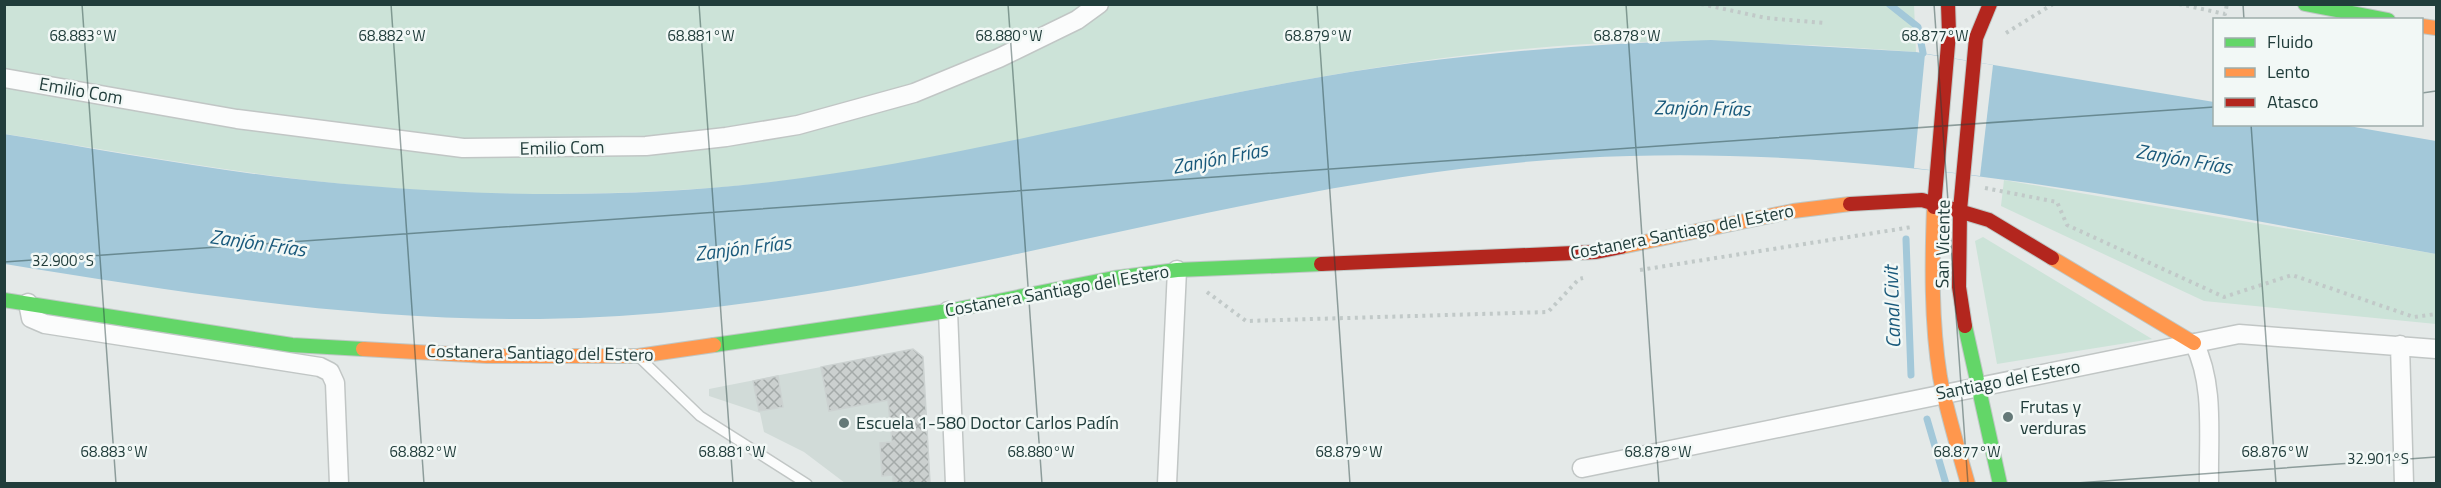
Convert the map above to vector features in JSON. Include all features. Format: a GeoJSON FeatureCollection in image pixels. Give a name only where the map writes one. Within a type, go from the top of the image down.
{"type":"FeatureCollection","features":[{"type":"Feature","properties":{"kind":"street","name":"Emilio Com"},"geometry":{"type":"LineString","coordinates":[[4,78],[237,119],[463,148],[646,146],[726,137],[798,125],[914,93],[999,58],[1077,20],[1100,4]]}},
{"type":"Feature","properties":{"kind":"street","name":"San Vicente"},"geometry":{"type":"LineString","coordinates":[[1948,4],[1947,57],[1933,202],[1934,320],[1944,393],[1968,483]]}},
{"type":"Feature","properties":{"kind":"street","name":"San Vicente"},"geometry":{"type":"LineString","coordinates":[[1990,4],[1976,38],[1973,62],[1960,210],[1959,287],[1976,386],[2000,483]]}},
{"type":"Feature","properties":{"kind":"street"},"geometry":{"type":"LineString","coordinates":[[2305,4],[2378,18]]}},
{"type":"Feature","properties":{"kind":"street","name":"Costanera Santiago del Estero"},"geometry":{"type":"LineString","coordinates":[[4,300],[292,345],[487,356],[638,356],[665,354],[948,311],[1114,278],[1177,270],[1596,252],[1832,205],[1898,199],[1933,202],[1989,220],[2194,343]]}},
{"type":"Feature","properties":{"kind":"street"},"geometry":{"type":"LineString","coordinates":[[1167,483],[1177,270]]}},
{"type":"Feature","properties":{"kind":"street"},"geometry":{"type":"LineString","coordinates":[[28,303],[31,318],[45,324],[320,367],[330,372],[335,383],[339,483]]}},
{"type":"Feature","properties":{"kind":"street"},"geometry":{"type":"LineString","coordinates":[[948,311],[955,483]]}},
{"type":"Feature","properties":{"kind":"street","name":"Santiago del Estero"},"geometry":{"type":"LineString","coordinates":[[1582,468],[1976,386],[2194,343],[2253,334],[2436,349]]}},
{"type":"Feature","properties":{"kind":"street"},"geometry":{"type":"LineString","coordinates":[[2194,343],[2204,362],[2207,383],[2209,483]]}},
{"type":"Feature","properties":{"kind":"street"},"geometry":{"type":"LineString","coordinates":[[2400,345],[2404,483]]}},
{"type":"Feature","properties":{"kind":"lane"},"geometry":{"type":"LineString","coordinates":[[638,356],[700,416],[807,483]]}},
{"type":"Feature","properties":{"kind":"path"},"geometry":{"type":"LineString","coordinates":[[1701,4],[1766,18],[1824,23]]}},
{"type":"Feature","properties":{"kind":"path"},"geometry":{"type":"LineString","coordinates":[[2002,41],[2008,30],[2054,4]]}},
{"type":"Feature","properties":{"kind":"path"},"geometry":{"type":"LineString","coordinates":[[2179,4],[2225,14],[2227,4]]}},
{"type":"Feature","properties":{"kind":"path"},"geometry":{"type":"LineString","coordinates":[[1985,177],[1984,188],[2057,202],[2067,225],[2224,297],[2292,275],[2414,317],[2436,314]]}},
{"type":"Feature","properties":{"kind":"shaded area","name":"Escuela 1-580 Doctor Carlos Padín"},"geometry":{"type":"Polygon","coordinates":[[[913,349],[923,357],[930,483],[845,483],[804,452],[764,432],[760,413],[709,396],[709,389],[913,349]]]}},
{"type":"Feature","properties":{"kind":"green space"},"geometry":{"type":"Polygon","coordinates":[[[1914,4],[1916,52],[1775,44],[1635,42],[1466,55],[1298,81],[900,164],[766,183],[706,188],[585,194],[402,189],[247,172],[5,134],[4,5],[1914,4]]]}},
{"type":"Feature","properties":{"kind":"green space"},"geometry":{"type":"Polygon","coordinates":[[[2004,180],[2436,254],[2436,324],[2204,301],[2001,206],[2004,180]]]}},
{"type":"Feature","properties":{"kind":"green space"},"geometry":{"type":"Polygon","coordinates":[[[1983,237],[2152,339],[1997,364],[1975,241],[1983,237]]]}},
{"type":"Feature","properties":{"kind":"water","name":"Zanjón Frías"},"geometry":{"type":"Polygon","coordinates":[[[1711,40],[1916,52],[2213,102],[2213,126],[2349,126],[2436,141],[2436,254],[2224,215],[2011,180],[1903,167],[1796,159],[1688,155],[1580,158],[1466,168],[1353,185],[1241,206],[906,277],[793,297],[680,311],[593,317],[508,319],[341,310],[174,290],[5,264],[4,134],[216,169],[347,184],[529,194],[651,192],[771,182],[904,162],[1349,72],[1452,58],[1607,45],[1711,40]]]}},
{"type":"Feature","properties":{"kind":"pier"},"geometry":{"type":"Polygon","coordinates":[[[1925,54],[1993,65],[1980,176],[1914,168],[1925,54]]]}},
{"type":"Feature","properties":{"kind":"building"},"geometry":{"type":"Polygon","coordinates":[[[913,349],[923,357],[930,483],[893,483],[893,475],[882,476],[880,443],[892,442],[888,400],[829,411],[821,367],[913,349]]]}},
{"type":"Feature","properties":{"kind":"building"},"geometry":{"type":"Polygon","coordinates":[[[778,376],[783,407],[759,411],[753,381],[778,376]]]}},
{"type":"Feature","properties":{"kind":"waterway","name":"Canal Civit"},"geometry":{"type":"LineString","coordinates":[[1889,4],[1918,27],[1923,53]]}},
{"type":"Feature","properties":{"kind":"waterway","name":"Canal Civit"},"geometry":{"type":"LineString","coordinates":[[1906,239],[1911,375]]}},
{"type":"Feature","properties":{"kind":"waterway","name":"Canal Civit"},"geometry":{"type":"LineString","coordinates":[[1927,419],[1946,484]]}},
{"type":"Feature","properties":{"kind":"traffic: fast"},"geometry":{"type":"LineString","coordinates":[[2305,4],[2378,18]]}},
{"type":"Feature","properties":{"kind":"traffic: fast"},"geometry":{"type":"LineString","coordinates":[[714,345],[948,311],[1114,278],[1177,270],[1321,264]]}},
{"type":"Feature","properties":{"kind":"traffic: fast"},"geometry":{"type":"LineString","coordinates":[[4,300],[292,345],[363,349]]}},
{"type":"Feature","properties":{"kind":"traffic: fast"},"geometry":{"type":"LineString","coordinates":[[1965,326],[2000,484]]}},
{"type":"Feature","properties":{"kind":"traffic: slow"},"geometry":{"type":"LineString","coordinates":[[2423,26],[2436,28]]}},
{"type":"Feature","properties":{"kind":"traffic: slow"},"geometry":{"type":"LineString","coordinates":[[1621,247],[1793,211],[1850,204]]}},
{"type":"Feature","properties":{"kind":"traffic: slow"},"geometry":{"type":"LineString","coordinates":[[1934,207],[1933,292],[1937,356],[1946,404],[1968,484]]}},
{"type":"Feature","properties":{"kind":"traffic: slow"},"geometry":{"type":"LineString","coordinates":[[2052,258],[2194,343]]}},
{"type":"Feature","properties":{"kind":"traffic: slow"},"geometry":{"type":"LineString","coordinates":[[363,349],[487,356],[638,356],[714,345]]}},
{"type":"Feature","properties":{"kind":"traffic: jam"},"geometry":{"type":"LineString","coordinates":[[1934,207],[1949,33],[1948,4]]}},
{"type":"Feature","properties":{"kind":"traffic: jam"},"geometry":{"type":"LineString","coordinates":[[1965,326],[1959,287],[1960,210],[1976,38],[1990,4]]}},
{"type":"Feature","properties":{"kind":"traffic: jam"},"geometry":{"type":"LineString","coordinates":[[1850,204],[1922,200],[1989,220],[2052,258]]}},
{"type":"Feature","properties":{"kind":"traffic: jam"},"geometry":{"type":"LineString","coordinates":[[1321,264],[1596,252],[1621,247]]}},
{"type":"Feature","properties":{"kind":"place","name":"Frutas y verduras"},"geometry":{"type":"Point","coordinates":[2008,417]}},
{"type":"Feature","properties":{"kind":"place","name":"Escuela 1-580 Doctor Carlos Padín"},"geometry":{"type":"Point","coordinates":[844,423]}}]}
